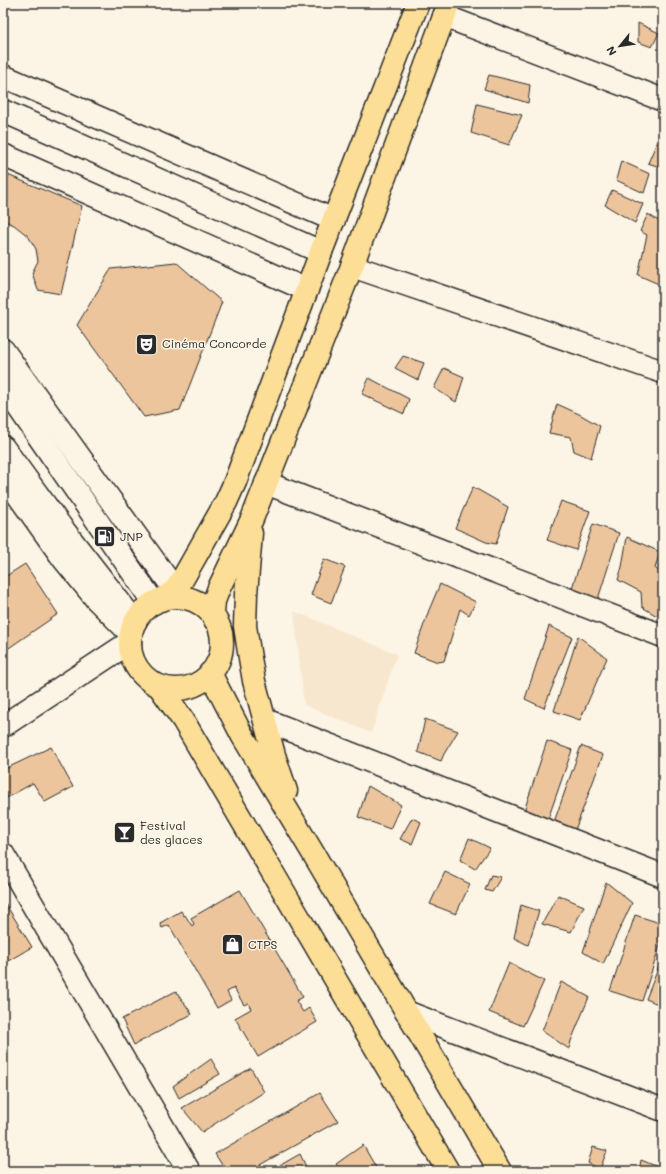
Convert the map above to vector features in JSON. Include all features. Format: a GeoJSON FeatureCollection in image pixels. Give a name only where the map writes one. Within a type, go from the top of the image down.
{"type":"FeatureCollection","features":[{"type":"Feature","properties":{"kind":"main road"},"geometry":{"type":"LineString","coordinates":[[418,3],[321,252],[235,482],[226,502],[182,580],[163,598],[147,608],[132,633],[131,653],[138,668],[149,681],[159,686],[170,689],[185,688],[199,683],[210,673],[218,662],[221,648],[220,633],[213,613],[214,601],[252,519],[352,266],[446,10]]}},
{"type":"Feature","properties":{"kind":"main road"},"geometry":{"type":"LineString","coordinates":[[252,519],[245,626],[254,682],[274,755],[292,809],[316,858]]}},
{"type":"Feature","properties":{"kind":"main road"},"geometry":{"type":"LineString","coordinates":[[163,598],[190,600],[202,606],[215,620]]}},
{"type":"Feature","properties":{"kind":"main road"},"geometry":{"type":"LineString","coordinates":[[210,673],[242,735],[500,1171]]}},
{"type":"Feature","properties":{"kind":"main road"},"geometry":{"type":"LineString","coordinates":[[159,686],[183,720],[448,1171]]}},
{"type":"Feature","properties":{"kind":"street"},"geometry":{"type":"LineString","coordinates":[[446,10],[663,100]]}},
{"type":"Feature","properties":{"kind":"street"},"geometry":{"type":"LineString","coordinates":[[3,76],[334,220]]}},
{"type":"Feature","properties":{"kind":"street"},"geometry":{"type":"LineString","coordinates":[[3,111],[321,252]]}},
{"type":"Feature","properties":{"kind":"street"},"geometry":{"type":"LineString","coordinates":[[3,155],[307,290]]}},
{"type":"Feature","properties":{"kind":"street"},"geometry":{"type":"LineString","coordinates":[[352,266],[663,372]]}},
{"type":"Feature","properties":{"kind":"street"},"geometry":{"type":"LineString","coordinates":[[3,350],[163,598]]}},
{"type":"Feature","properties":{"kind":"street"},"geometry":{"type":"LineString","coordinates":[[3,385],[163,598]]}},
{"type":"Feature","properties":{"kind":"street"},"geometry":{"type":"LineString","coordinates":[[3,448],[62,528],[132,633]]}},
{"type":"Feature","properties":{"kind":"street"},"geometry":{"type":"LineString","coordinates":[[3,474],[62,557],[97,600],[132,633]]}},
{"type":"Feature","properties":{"kind":"street"},"geometry":{"type":"LineString","coordinates":[[266,483],[663,636]]}},
{"type":"Feature","properties":{"kind":"street"},"geometry":{"type":"LineString","coordinates":[[3,726],[132,633]]}},
{"type":"Feature","properties":{"kind":"street"},"geometry":{"type":"LineString","coordinates":[[265,720],[663,876]]}},
{"type":"Feature","properties":{"kind":"street"},"geometry":{"type":"LineString","coordinates":[[3,854],[189,1171]]}},
{"type":"Feature","properties":{"kind":"street"},"geometry":{"type":"LineString","coordinates":[[406,1012],[663,1110]]}},
{"type":"Feature","properties":{"kind":"shaded area"},"geometry":{"type":"Polygon","coordinates":[[[294,611],[397,654],[371,733],[304,705],[294,611]]]}},
{"type":"Feature","properties":{"kind":"building"},"geometry":{"type":"Polygon","coordinates":[[[638,23],[659,33],[652,47],[638,42],[638,23]]]}},
{"type":"Feature","properties":{"kind":"building"},"geometry":{"type":"Polygon","coordinates":[[[489,75],[530,85],[528,103],[484,89],[489,75]]]}},
{"type":"Feature","properties":{"kind":"building"},"geometry":{"type":"Polygon","coordinates":[[[477,104],[522,115],[509,145],[471,133],[477,104]]]}},
{"type":"Feature","properties":{"kind":"building"},"geometry":{"type":"Polygon","coordinates":[[[657,142],[663,144],[663,168],[648,163],[657,142]]]}},
{"type":"Feature","properties":{"kind":"building"},"geometry":{"type":"Polygon","coordinates":[[[621,161],[650,174],[644,193],[616,180],[621,161]]]}},
{"type":"Feature","properties":{"kind":"building"},"geometry":{"type":"Polygon","coordinates":[[[3,173],[82,206],[61,294],[38,290],[32,273],[38,261],[36,249],[28,236],[14,225],[3,220],[3,173]]]}},
{"type":"Feature","properties":{"kind":"building"},"geometry":{"type":"Polygon","coordinates":[[[612,190],[643,204],[635,223],[605,205],[612,190]]]}},
{"type":"Feature","properties":{"kind":"building"},"geometry":{"type":"Polygon","coordinates":[[[648,214],[663,224],[663,286],[638,275],[647,235],[640,231],[648,214]]]}},
{"type":"Feature","properties":{"kind":"building"},"geometry":{"type":"Polygon","coordinates":[[[176,262],[222,302],[180,410],[144,417],[77,325],[111,269],[176,262]]]}},
{"type":"Feature","properties":{"kind":"building"},"geometry":{"type":"Polygon","coordinates":[[[403,356],[424,363],[418,380],[395,368],[403,356]]]}},
{"type":"Feature","properties":{"kind":"building"},"geometry":{"type":"Polygon","coordinates":[[[444,368],[464,377],[456,402],[434,388],[444,368]]]}},
{"type":"Feature","properties":{"kind":"building"},"geometry":{"type":"Polygon","coordinates":[[[369,378],[409,399],[404,414],[362,394],[369,378]]]}},
{"type":"Feature","properties":{"kind":"building"},"geometry":{"type":"Polygon","coordinates":[[[557,404],[600,426],[591,458],[574,451],[571,437],[549,433],[557,404]]]}},
{"type":"Feature","properties":{"kind":"building"},"geometry":{"type":"Polygon","coordinates":[[[473,487],[508,507],[496,544],[486,542],[455,528],[473,487]]]}},
{"type":"Feature","properties":{"kind":"building"},"geometry":{"type":"Polygon","coordinates":[[[561,501],[590,511],[576,550],[547,540],[561,501]]]}},
{"type":"Feature","properties":{"kind":"building"},"geometry":{"type":"Polygon","coordinates":[[[593,524],[619,533],[598,599],[571,591],[593,524]]]}},
{"type":"Feature","properties":{"kind":"building"},"geometry":{"type":"Polygon","coordinates":[[[627,537],[660,552],[655,568],[663,575],[663,602],[657,616],[642,607],[641,592],[618,580],[622,567],[627,537]]]}},
{"type":"Feature","properties":{"kind":"building"},"geometry":{"type":"Polygon","coordinates":[[[324,559],[345,567],[331,603],[311,595],[324,559]]]}},
{"type":"Feature","properties":{"kind":"building"},"geometry":{"type":"Polygon","coordinates":[[[25,564],[58,614],[3,652],[3,578],[25,564]]]}},
{"type":"Feature","properties":{"kind":"building"},"geometry":{"type":"Polygon","coordinates":[[[440,584],[476,602],[469,615],[460,609],[444,661],[438,662],[414,653],[440,584]]]}},
{"type":"Feature","properties":{"kind":"building"},"geometry":{"type":"Polygon","coordinates":[[[549,626],[572,637],[544,708],[525,699],[549,626]]]}},
{"type":"Feature","properties":{"kind":"building"},"geometry":{"type":"Polygon","coordinates":[[[578,636],[607,658],[580,720],[554,711],[578,636]]]}},
{"type":"Feature","properties":{"kind":"building"},"geometry":{"type":"Polygon","coordinates":[[[425,719],[458,731],[441,761],[418,752],[425,719]]]}},
{"type":"Feature","properties":{"kind":"building"},"geometry":{"type":"Polygon","coordinates":[[[547,741],[572,750],[548,819],[524,811],[547,741]]]}},
{"type":"Feature","properties":{"kind":"building"},"geometry":{"type":"Polygon","coordinates":[[[581,746],[603,755],[575,830],[554,822],[581,746]]]}},
{"type":"Feature","properties":{"kind":"building"},"geometry":{"type":"Polygon","coordinates":[[[51,747],[73,787],[45,802],[33,783],[3,800],[3,770],[51,747]]]}},
{"type":"Feature","properties":{"kind":"building"},"geometry":{"type":"Polygon","coordinates":[[[368,786],[401,805],[390,829],[358,817],[368,786]]]}},
{"type":"Feature","properties":{"kind":"building"},"geometry":{"type":"Polygon","coordinates":[[[412,818],[421,822],[412,844],[400,839],[412,818]]]}},
{"type":"Feature","properties":{"kind":"building"},"geometry":{"type":"Polygon","coordinates":[[[469,838],[490,848],[475,869],[460,860],[469,838]]]}},
{"type":"Feature","properties":{"kind":"building"},"geometry":{"type":"Polygon","coordinates":[[[445,872],[470,884],[456,914],[430,904],[445,872]]]}},
{"type":"Feature","properties":{"kind":"building"},"geometry":{"type":"Polygon","coordinates":[[[491,875],[501,877],[492,892],[485,890],[491,875]]]}},
{"type":"Feature","properties":{"kind":"building"},"geometry":{"type":"Polygon","coordinates":[[[606,882],[632,903],[603,964],[583,952],[606,882]]]}},
{"type":"Feature","properties":{"kind":"building"},"geometry":{"type":"Polygon","coordinates":[[[240,890],[303,997],[296,1001],[303,1012],[309,1008],[317,1022],[258,1057],[235,1018],[251,1009],[248,1003],[244,1005],[234,988],[227,992],[231,1000],[217,1008],[169,925],[162,928],[160,923],[181,911],[192,926],[194,924],[191,918],[240,890]]]}},
{"type":"Feature","properties":{"kind":"building"},"geometry":{"type":"Polygon","coordinates":[[[558,895],[584,906],[571,932],[542,924],[558,895]]]}},
{"type":"Feature","properties":{"kind":"building"},"geometry":{"type":"Polygon","coordinates":[[[5,903],[32,947],[3,964],[3,905],[5,903]]]}},
{"type":"Feature","properties":{"kind":"building"},"geometry":{"type":"Polygon","coordinates":[[[521,905],[539,911],[528,945],[514,938],[521,905]]]}},
{"type":"Feature","properties":{"kind":"building"},"geometry":{"type":"Polygon","coordinates":[[[635,915],[663,924],[663,936],[642,1001],[610,991],[635,915]]]}},
{"type":"Feature","properties":{"kind":"building"},"geometry":{"type":"Polygon","coordinates":[[[663,956],[663,1006],[646,999],[663,956]]]}},
{"type":"Feature","properties":{"kind":"building"},"geometry":{"type":"Polygon","coordinates":[[[509,963],[544,981],[523,1026],[489,1012],[509,963]]]}},
{"type":"Feature","properties":{"kind":"building"},"geometry":{"type":"Polygon","coordinates":[[[561,982],[589,997],[569,1049],[542,1031],[561,982]]]}},
{"type":"Feature","properties":{"kind":"building"},"geometry":{"type":"Polygon","coordinates":[[[176,991],[192,1014],[134,1045],[122,1019],[176,991]]]}},
{"type":"Feature","properties":{"kind":"building"},"geometry":{"type":"Polygon","coordinates":[[[211,1059],[220,1074],[179,1098],[173,1086],[211,1059]]]}},
{"type":"Feature","properties":{"kind":"building"},"geometry":{"type":"Polygon","coordinates":[[[251,1068],[264,1092],[202,1132],[182,1108],[251,1068]]]}},
{"type":"Feature","properties":{"kind":"building"},"geometry":{"type":"Polygon","coordinates":[[[320,1093],[338,1121],[249,1171],[226,1171],[215,1154],[320,1093]]]}},
{"type":"Feature","properties":{"kind":"building"},"geometry":{"type":"Polygon","coordinates":[[[363,1145],[378,1171],[341,1171],[336,1164],[363,1145]]]}},
{"type":"Feature","properties":{"kind":"building"},"geometry":{"type":"Polygon","coordinates":[[[593,1147],[607,1151],[600,1169],[588,1163],[593,1147]]]}},
{"type":"Feature","properties":{"kind":"building"},"geometry":{"type":"Polygon","coordinates":[[[300,1154],[308,1171],[270,1171],[300,1154]]]}},
{"type":"Feature","properties":{"kind":"building"},"geometry":{"type":"Polygon","coordinates":[[[641,1160],[663,1169],[663,1171],[639,1171],[641,1160]]]}},
{"type":"Feature","properties":{"kind":"place","name":"Cinéma Concorde"},"geometry":{"type":"Point","coordinates":[146,344]}},
{"type":"Feature","properties":{"kind":"place","name":"JNP"},"geometry":{"type":"Point","coordinates":[105,537]}},
{"type":"Feature","properties":{"kind":"place","name":"Festival des glaces"},"geometry":{"type":"Point","coordinates":[125,833]}},
{"type":"Feature","properties":{"kind":"place","name":"CTPS"},"geometry":{"type":"Point","coordinates":[232,945]}}]}
